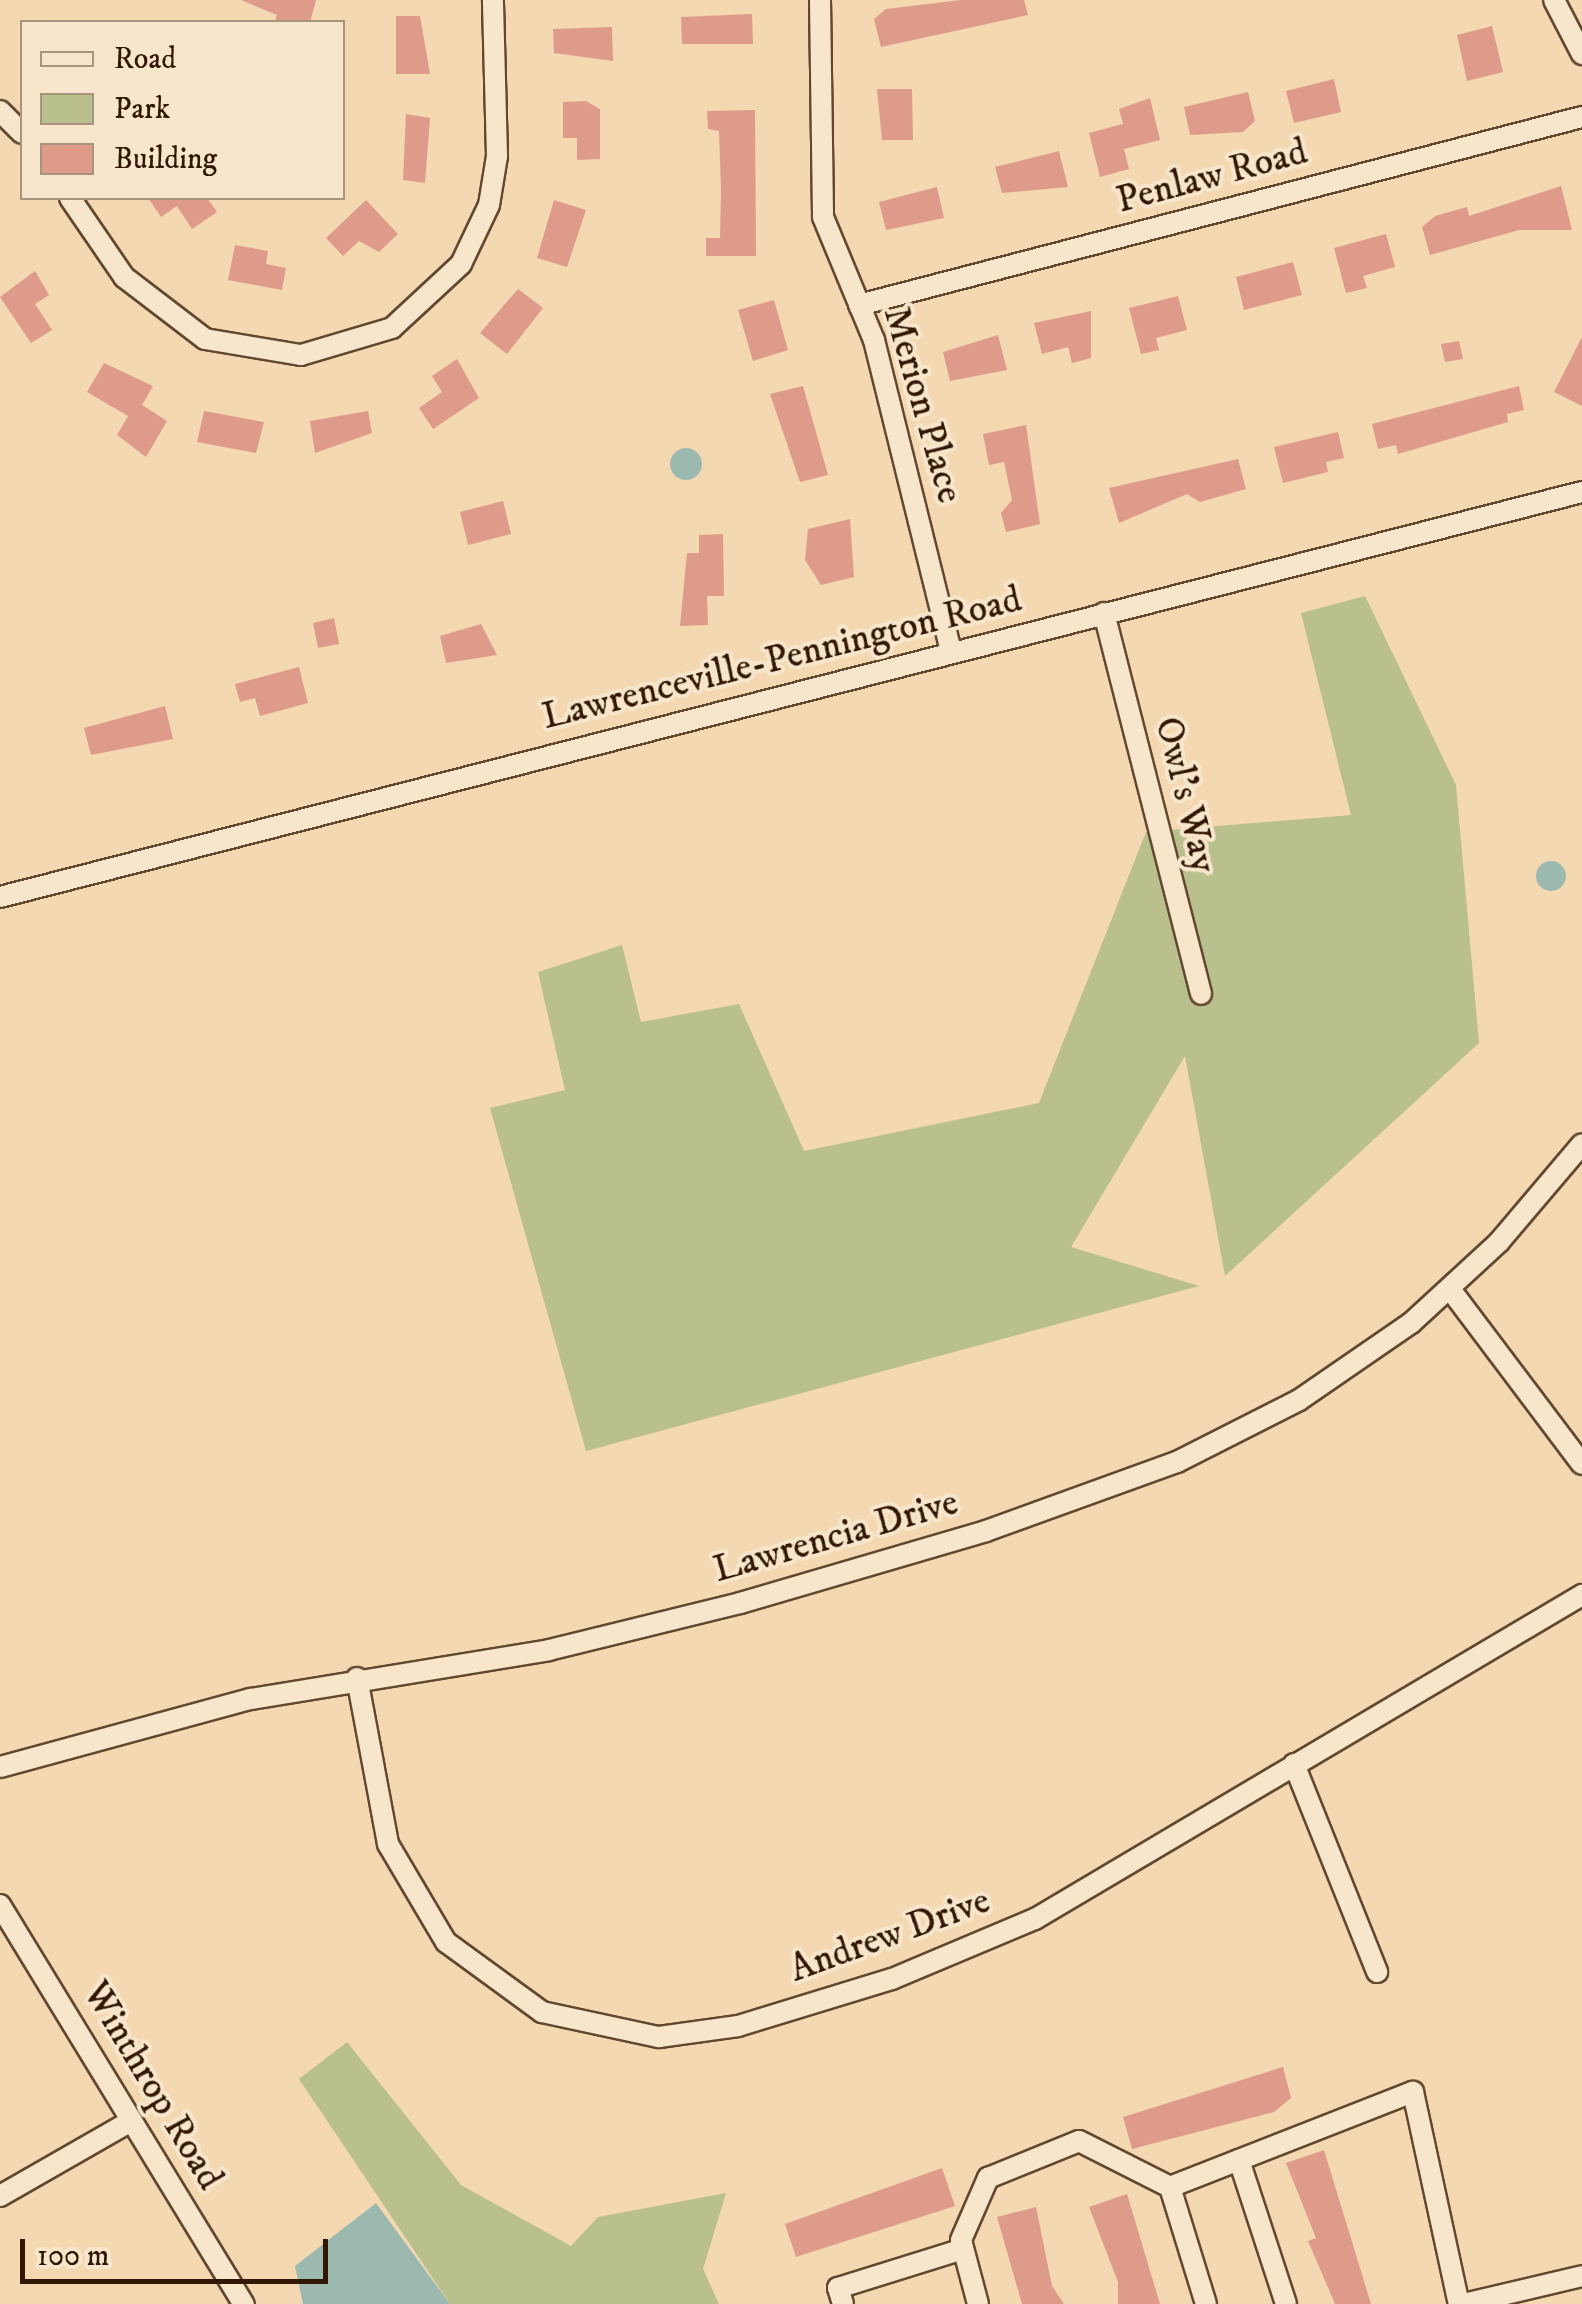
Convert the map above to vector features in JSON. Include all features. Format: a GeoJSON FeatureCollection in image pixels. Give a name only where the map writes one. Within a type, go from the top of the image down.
{"type":"FeatureCollection","features":[{"type":"Feature","properties":{"kind":"street"},"geometry":{"type":"LineString","coordinates":[[71,200],[136,290],[205,338],[301,355],[392,328],[461,264],[489,205],[497,156],[493,0]]}},
{"type":"Feature","properties":{"kind":"street","name":"Merion Place"},"geometry":{"type":"LineString","coordinates":[[820,0],[823,217],[860,305],[950,652]]}},
{"type":"Feature","properties":{"kind":"street"},"geometry":{"type":"LineString","coordinates":[[1554,0],[1582,54]]}},
{"type":"Feature","properties":{"kind":"street"},"geometry":{"type":"LineString","coordinates":[[0,111],[20,131]]}},
{"type":"Feature","properties":{"kind":"street","name":"Penlaw Road"},"geometry":{"type":"LineString","coordinates":[[860,305],[1582,117]]}},
{"type":"Feature","properties":{"kind":"street","name":"Lawrenceville-Pennington Road"},"geometry":{"type":"LineString","coordinates":[[0,897],[1582,492]]}},
{"type":"Feature","properties":{"kind":"street","name":"Owl's Way"},"geometry":{"type":"LineString","coordinates":[[1104,613],[1201,994]]}},
{"type":"Feature","properties":{"kind":"street","name":"Lawrencia Drive"},"geometry":{"type":"LineString","coordinates":[[0,1767],[357,1678],[548,1650],[740,1603],[1106,1490],[1299,1400],[1450,1289],[1582,1144]]}},
{"type":"Feature","properties":{"kind":"street"},"geometry":{"type":"LineString","coordinates":[[1450,1289],[1582,1464]]}},
{"type":"Feature","properties":{"kind":"street","name":"Andrew Drive"},"geometry":{"type":"LineString","coordinates":[[357,1678],[384,1830],[422,1911],[512,1996],[619,2035],[738,2026],[964,1951],[1104,1884],[1294,1764],[1582,1596]]}},
{"type":"Feature","properties":{"kind":"street"},"geometry":{"type":"LineString","coordinates":[[1294,1764],[1376,1972]]}},
{"type":"Feature","properties":{"kind":"street","name":"Winthrop Road"},"geometry":{"type":"LineString","coordinates":[[0,1905],[244,2304]]}},
{"type":"Feature","properties":{"kind":"street"},"geometry":{"type":"LineString","coordinates":[[1170,2187],[1414,2092],[1461,2304],[1582,2276]]}},
{"type":"Feature","properties":{"kind":"street"},"geometry":{"type":"LineString","coordinates":[[0,2196],[132,2122]]}},
{"type":"Feature","properties":{"kind":"street"},"geometry":{"type":"LineString","coordinates":[[978,2304],[963,2250],[988,2178],[1079,2141],[1170,2187],[1206,2304]]}},
{"type":"Feature","properties":{"kind":"street"},"geometry":{"type":"LineString","coordinates":[[1239,2160],[1286,2304]]}},
{"type":"Feature","properties":{"kind":"street"},"geometry":{"type":"LineString","coordinates":[[843,2304],[838,2288],[963,2250]]}},
{"type":"Feature","properties":{"kind":"green space"},"geometry":{"type":"Polygon","coordinates":[[[1365,596],[1456,785],[1479,1043],[1225,1276],[1185,1056],[1071,1247],[1199,1286],[586,1451],[490,1108],[565,1090],[538,972],[622,945],[641,1022],[739,1004],[804,1151],[1039,1103],[1146,832],[1351,815],[1301,613],[1365,596]]]}},
{"type":"Feature","properties":{"kind":"green space"},"geometry":{"type":"Polygon","coordinates":[[[347,2042],[461,2185],[571,2246],[598,2217],[726,2193],[703,2269],[719,2304],[450,2304],[299,2079],[347,2042]]]}},
{"type":"Feature","properties":{"kind":"water"},"geometry":{"type":"Polygon","coordinates":[[[686,448],[697,453],[702,464],[697,475],[686,480],[675,475],[670,464],[675,453],[686,448]]]}},
{"type":"Feature","properties":{"kind":"water"},"geometry":{"type":"Polygon","coordinates":[[[1551,861],[1562,865],[1566,876],[1562,887],[1551,891],[1540,887],[1536,876],[1540,865],[1551,861]]]}},
{"type":"Feature","properties":{"kind":"water"},"geometry":{"type":"Polygon","coordinates":[[[376,2203],[450,2304],[303,2304],[295,2266],[376,2203]]]}},
{"type":"Feature","properties":{"kind":"building"},"geometry":{"type":"Polygon","coordinates":[[[241,0],[316,0],[311,20],[276,20],[277,15],[241,0]]]}},
{"type":"Feature","properties":{"kind":"building"},"geometry":{"type":"Polygon","coordinates":[[[961,0],[1024,0],[1028,15],[881,47],[874,19],[886,9],[961,0]]]}},
{"type":"Feature","properties":{"kind":"building"},"geometry":{"type":"Polygon","coordinates":[[[752,14],[753,44],[682,44],[681,17],[752,14]]]}},
{"type":"Feature","properties":{"kind":"building"},"geometry":{"type":"Polygon","coordinates":[[[396,16],[420,16],[430,74],[396,74],[396,16]]]}},
{"type":"Feature","properties":{"kind":"building"},"geometry":{"type":"Polygon","coordinates":[[[1492,26],[1503,72],[1467,81],[1457,35],[1492,26]]]}},
{"type":"Feature","properties":{"kind":"building"},"geometry":{"type":"Polygon","coordinates":[[[612,27],[613,61],[554,53],[553,29],[612,27]]]}},
{"type":"Feature","properties":{"kind":"building"},"geometry":{"type":"Polygon","coordinates":[[[1334,79],[1341,112],[1294,123],[1286,91],[1334,79]]]}},
{"type":"Feature","properties":{"kind":"building"},"geometry":{"type":"Polygon","coordinates":[[[877,89],[912,89],[913,140],[882,140],[877,89]]]}},
{"type":"Feature","properties":{"kind":"building"},"geometry":{"type":"Polygon","coordinates":[[[1248,92],[1255,121],[1243,132],[1190,135],[1184,107],[1248,92]]]}},
{"type":"Feature","properties":{"kind":"building"},"geometry":{"type":"Polygon","coordinates":[[[1150,98],[1160,140],[1124,149],[1129,169],[1100,177],[1089,133],[1123,124],[1119,109],[1150,98]]]}},
{"type":"Feature","properties":{"kind":"building"},"geometry":{"type":"Polygon","coordinates":[[[586,101],[600,109],[600,159],[577,160],[577,138],[563,138],[563,102],[586,101]]]}},
{"type":"Feature","properties":{"kind":"building"},"geometry":{"type":"Polygon","coordinates":[[[755,110],[756,256],[706,256],[706,238],[720,238],[721,189],[719,131],[708,129],[707,111],[755,110]]]}},
{"type":"Feature","properties":{"kind":"building"},"geometry":{"type":"Polygon","coordinates":[[[406,114],[430,118],[425,183],[403,180],[406,114]]]}},
{"type":"Feature","properties":{"kind":"building"},"geometry":{"type":"Polygon","coordinates":[[[1059,151],[1068,187],[1002,193],[995,167],[1059,151]]]}},
{"type":"Feature","properties":{"kind":"building"},"geometry":{"type":"Polygon","coordinates":[[[1561,186],[1572,230],[1519,230],[1430,255],[1422,227],[1435,216],[1467,207],[1469,216],[1561,186]]]}},
{"type":"Feature","properties":{"kind":"building"},"geometry":{"type":"Polygon","coordinates":[[[937,187],[944,218],[886,230],[879,202],[937,187]]]}},
{"type":"Feature","properties":{"kind":"building"},"geometry":{"type":"Polygon","coordinates":[[[149,200],[208,200],[217,212],[192,229],[177,206],[161,217],[149,200]]]}},
{"type":"Feature","properties":{"kind":"building"},"geometry":{"type":"Polygon","coordinates":[[[366,200],[398,234],[379,252],[359,241],[343,256],[326,238],[366,200]]]}},
{"type":"Feature","properties":{"kind":"building"},"geometry":{"type":"Polygon","coordinates":[[[554,200],[586,210],[567,267],[537,258],[554,200]]]}},
{"type":"Feature","properties":{"kind":"building"},"geometry":{"type":"Polygon","coordinates":[[[1386,234],[1395,267],[1363,276],[1367,288],[1346,293],[1334,248],[1386,234]]]}},
{"type":"Feature","properties":{"kind":"building"},"geometry":{"type":"Polygon","coordinates":[[[235,245],[268,251],[266,264],[286,268],[282,290],[228,280],[235,245]]]}},
{"type":"Feature","properties":{"kind":"building"},"geometry":{"type":"Polygon","coordinates":[[[1293,262],[1302,295],[1244,310],[1236,277],[1293,262]]]}},
{"type":"Feature","properties":{"kind":"building"},"geometry":{"type":"Polygon","coordinates":[[[35,271],[49,295],[35,304],[52,330],[31,343],[0,297],[35,271]]]}},
{"type":"Feature","properties":{"kind":"building"},"geometry":{"type":"Polygon","coordinates":[[[518,289],[543,308],[507,354],[480,333],[518,289]]]}},
{"type":"Feature","properties":{"kind":"building"},"geometry":{"type":"Polygon","coordinates":[[[1178,296],[1187,330],[1156,338],[1159,350],[1141,354],[1129,308],[1178,296]]]}},
{"type":"Feature","properties":{"kind":"building"},"geometry":{"type":"Polygon","coordinates":[[[774,300],[788,350],[753,361],[738,310],[774,300]]]}},
{"type":"Feature","properties":{"kind":"building"},"geometry":{"type":"Polygon","coordinates":[[[1091,311],[1091,358],[1072,363],[1068,347],[1042,354],[1034,323],[1091,311]]]}},
{"type":"Feature","properties":{"kind":"building"},"geometry":{"type":"Polygon","coordinates":[[[998,335],[1007,370],[950,381],[943,352],[998,335]]]}},
{"type":"Feature","properties":{"kind":"building"},"geometry":{"type":"Polygon","coordinates":[[[1582,337],[1582,406],[1554,392],[1582,337]]]}},
{"type":"Feature","properties":{"kind":"building"},"geometry":{"type":"Polygon","coordinates":[[[1459,341],[1463,359],[1445,362],[1441,344],[1459,341]]]}},
{"type":"Feature","properties":{"kind":"building"},"geometry":{"type":"Polygon","coordinates":[[[457,359],[479,398],[433,429],[419,408],[442,392],[432,376],[457,359]]]}},
{"type":"Feature","properties":{"kind":"building"},"geometry":{"type":"Polygon","coordinates":[[[104,363],[153,386],[142,405],[167,421],[146,457],[117,435],[128,416],[87,392],[104,363]]]}},
{"type":"Feature","properties":{"kind":"building"},"geometry":{"type":"Polygon","coordinates":[[[803,386],[828,475],[800,482],[770,394],[803,386]]]}},
{"type":"Feature","properties":{"kind":"building"},"geometry":{"type":"Polygon","coordinates":[[[1519,386],[1524,410],[1507,414],[1508,422],[1398,454],[1396,445],[1378,449],[1372,424],[1519,386]]]}},
{"type":"Feature","properties":{"kind":"building"},"geometry":{"type":"Polygon","coordinates":[[[204,411],[264,422],[256,453],[197,442],[204,411]]]}},
{"type":"Feature","properties":{"kind":"building"},"geometry":{"type":"Polygon","coordinates":[[[368,411],[372,433],[315,453],[310,421],[368,411]]]}},
{"type":"Feature","properties":{"kind":"building"},"geometry":{"type":"Polygon","coordinates":[[[1026,425],[1040,524],[1006,532],[1001,513],[1012,500],[1004,462],[989,465],[983,434],[1026,425]]]}},
{"type":"Feature","properties":{"kind":"building"},"geometry":{"type":"Polygon","coordinates":[[[1338,432],[1344,458],[1326,462],[1328,472],[1283,483],[1274,447],[1338,432]]]}},
{"type":"Feature","properties":{"kind":"building"},"geometry":{"type":"Polygon","coordinates":[[[1238,459],[1246,489],[1200,502],[1187,494],[1119,523],[1109,488],[1238,459]]]}},
{"type":"Feature","properties":{"kind":"building"},"geometry":{"type":"Polygon","coordinates":[[[503,501],[511,534],[468,545],[460,512],[503,501]]]}},
{"type":"Feature","properties":{"kind":"building"},"geometry":{"type":"Polygon","coordinates":[[[850,519],[854,577],[821,585],[805,560],[808,529],[850,519]]]}},
{"type":"Feature","properties":{"kind":"building"},"geometry":{"type":"Polygon","coordinates":[[[723,534],[724,596],[707,596],[708,625],[680,626],[687,553],[699,553],[699,535],[723,534]]]}},
{"type":"Feature","properties":{"kind":"building"},"geometry":{"type":"Polygon","coordinates":[[[334,618],[339,644],[318,648],[313,623],[334,618]]]}},
{"type":"Feature","properties":{"kind":"building"},"geometry":{"type":"Polygon","coordinates":[[[481,624],[497,655],[446,663],[440,636],[481,624]]]}},
{"type":"Feature","properties":{"kind":"building"},"geometry":{"type":"Polygon","coordinates":[[[299,667],[308,703],[260,716],[255,698],[240,702],[235,684],[299,667]]]}},
{"type":"Feature","properties":{"kind":"building"},"geometry":{"type":"Polygon","coordinates":[[[165,706],[173,739],[91,755],[84,728],[165,706]]]}},
{"type":"Feature","properties":{"kind":"building"},"geometry":{"type":"Polygon","coordinates":[[[1283,2067],[1291,2098],[1274,2112],[1132,2149],[1123,2117],[1283,2067]]]}},
{"type":"Feature","properties":{"kind":"building"},"geometry":{"type":"Polygon","coordinates":[[[1324,2150],[1371,2304],[1335,2304],[1308,2241],[1316,2238],[1286,2163],[1324,2150]]]}},
{"type":"Feature","properties":{"kind":"building"},"geometry":{"type":"Polygon","coordinates":[[[942,2168],[955,2206],[796,2257],[785,2224],[942,2168]]]}},
{"type":"Feature","properties":{"kind":"building"},"geometry":{"type":"Polygon","coordinates":[[[1127,2194],[1160,2304],[1118,2304],[1118,2282],[1089,2207],[1127,2194]]]}},
{"type":"Feature","properties":{"kind":"building"},"geometry":{"type":"Polygon","coordinates":[[[1036,2207],[1052,2286],[1064,2304],[1022,2304],[997,2217],[1036,2207]]]}}]}
